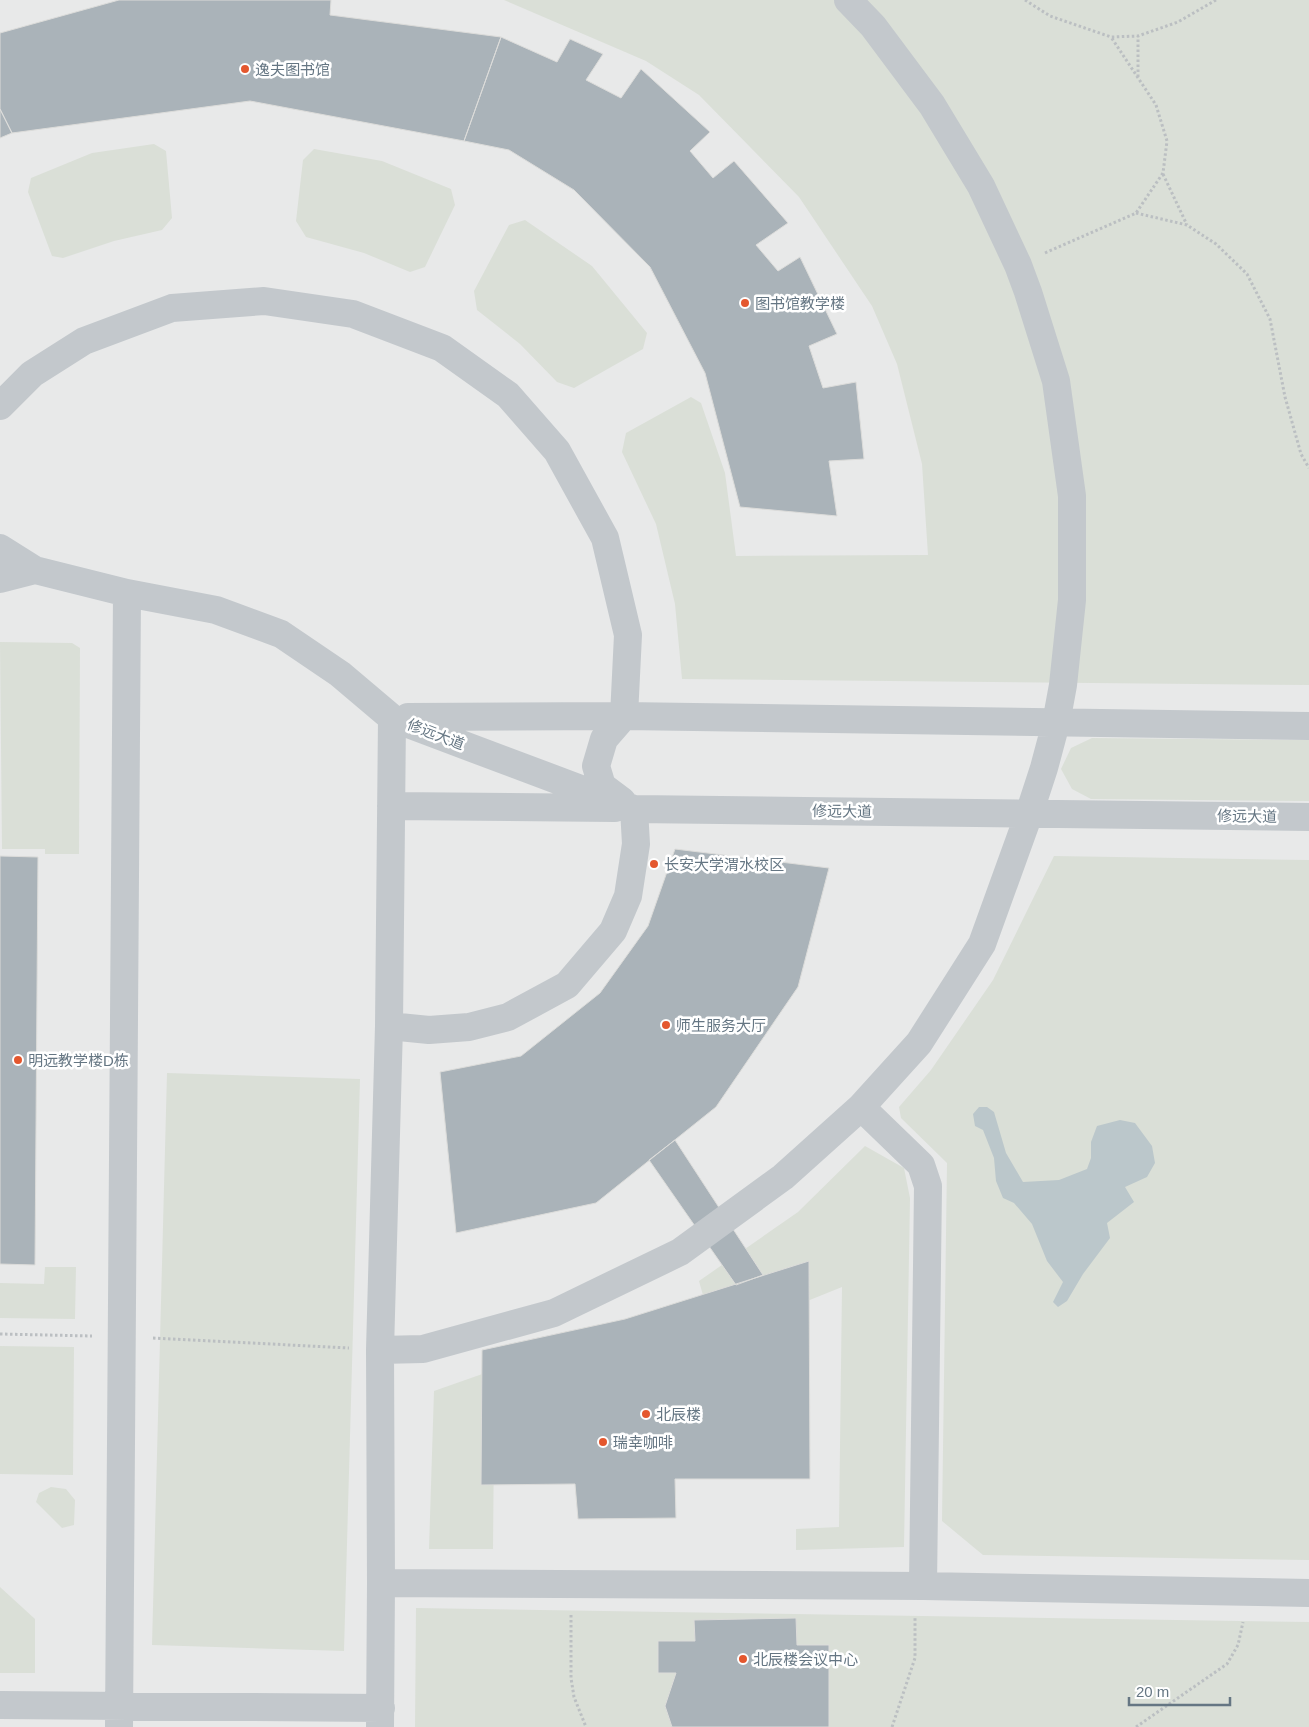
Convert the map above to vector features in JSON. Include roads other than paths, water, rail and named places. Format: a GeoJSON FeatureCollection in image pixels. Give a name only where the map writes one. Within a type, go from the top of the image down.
{"type":"FeatureCollection","features":[{"type":"Feature","properties":{"kind":"street"},"geometry":{"type":"LineString","coordinates":[[380,1350],[422,1349],[554,1314],[680,1252],[784,1177],[861,1107],[919,1043],[982,944],[1029,814],[1056,723],[1063,685],[1072,600],[1072,496],[1056,381],[1018,265],[981,186],[932,105],[873,26],[848,0]]}},
{"type":"Feature","properties":{"kind":"street"},"geometry":{"type":"LineString","coordinates":[[0,406],[32,374],[84,341],[172,308],[264,300],[353,314],[442,348],[508,396],[557,451],[605,538],[628,635],[624,716],[604,738],[596,766],[602,786],[634,809]]}},
{"type":"Feature","properties":{"kind":"street","name":"修远大道"},"geometry":{"type":"LineString","coordinates":[[0,548],[35,570],[127,593],[216,610],[281,634],[340,674],[392,718],[634,809],[1309,817]]}},
{"type":"Feature","properties":{"kind":"street","name":"修远大道"},"geometry":{"type":"LineString","coordinates":[[0,579],[35,570]]}},
{"type":"Feature","properties":{"kind":"street"},"geometry":{"type":"LineString","coordinates":[[119,1717],[127,593]]}},
{"type":"Feature","properties":{"kind":"street","name":"修远大道"},"geometry":{"type":"LineString","coordinates":[[392,718],[624,716],[1309,726]]}},
{"type":"Feature","properties":{"kind":"street"},"geometry":{"type":"LineString","coordinates":[[0,1705],[119,1717],[381,1718],[380,1350],[389,1026],[392,718]]}},
{"type":"Feature","properties":{"kind":"street"},"geometry":{"type":"LineString","coordinates":[[391,806],[634,809]]}},
{"type":"Feature","properties":{"kind":"street"},"geometry":{"type":"LineString","coordinates":[[389,1026],[428,1030],[469,1027],[508,1018],[567,985],[613,931],[628,896],[636,844],[634,809]]}},
{"type":"Feature","properties":{"kind":"street"},"geometry":{"type":"LineString","coordinates":[[861,1107],[921,1165],[928,1186],[923,1586]]}},
{"type":"Feature","properties":{"kind":"street"},"geometry":{"type":"LineString","coordinates":[[382,1583],[923,1586],[1309,1593]]}},
{"type":"Feature","properties":{"kind":"place","name":"逸夫图书馆"},"geometry":{"type":"Point","coordinates":[245,69]}},
{"type":"Feature","properties":{"kind":"place","name":"图书馆教学楼"},"geometry":{"type":"Point","coordinates":[745,303]}},
{"type":"Feature","properties":{"kind":"place","name":"长安大学渭水校区"},"geometry":{"type":"Point","coordinates":[654,864]}},
{"type":"Feature","properties":{"kind":"place","name":"师生服务大厅"},"geometry":{"type":"Point","coordinates":[666,1025]}},
{"type":"Feature","properties":{"kind":"place","name":"明远教学楼D栋"},"geometry":{"type":"Point","coordinates":[18,1060]}},
{"type":"Feature","properties":{"kind":"place","name":"北辰楼"},"geometry":{"type":"Point","coordinates":[646,1414]}},
{"type":"Feature","properties":{"kind":"place","name":"瑞幸咖啡"},"geometry":{"type":"Point","coordinates":[603,1442]}},
{"type":"Feature","properties":{"kind":"place","name":"北辰楼会议中心"},"geometry":{"type":"Point","coordinates":[743,1659]}}]}
